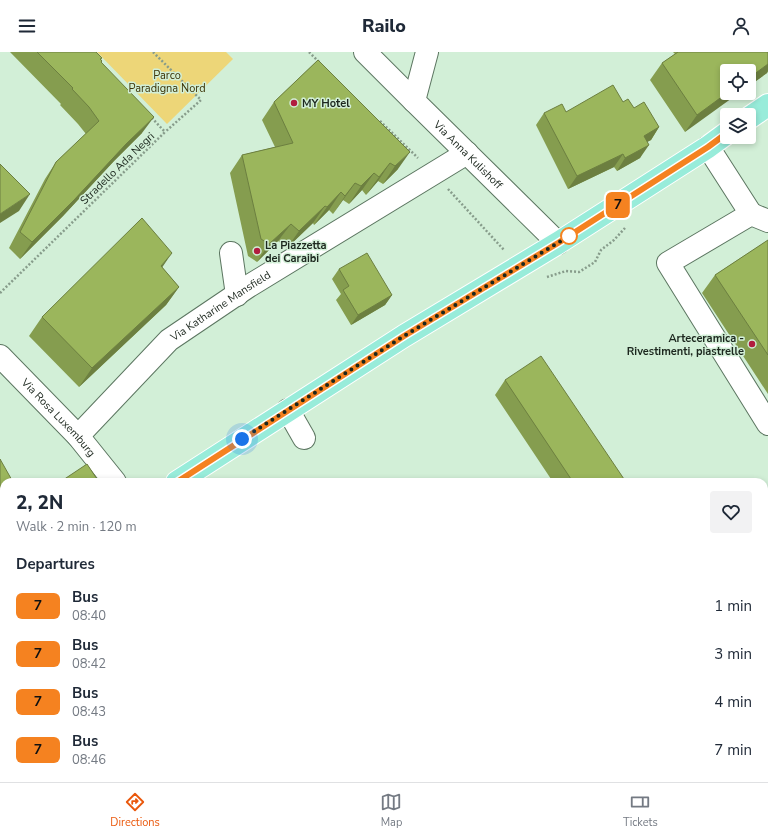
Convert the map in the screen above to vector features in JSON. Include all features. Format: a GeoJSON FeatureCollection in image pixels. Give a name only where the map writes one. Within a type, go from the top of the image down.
{"type":"FeatureCollection","features":[{"type":"Feature","properties":{"kind":"main road"},"geometry":{"type":"LineString","coordinates":[[756,113],[768,105]]}},
{"type":"Feature","properties":{"kind":"main road"},"geometry":{"type":"LineString","coordinates":[[182,478],[404,336],[558,243],[720,138]]}},
{"type":"Feature","properties":{"kind":"street","name":"Via Anna Kulishoff"},"geometry":{"type":"LineString","coordinates":[[365,52],[558,243]]}},
{"type":"Feature","properties":{"kind":"street"},"geometry":{"type":"LineString","coordinates":[[414,101],[427,52]]}},
{"type":"Feature","properties":{"kind":"street"},"geometry":{"type":"LineString","coordinates":[[708,147],[759,217],[668,263],[768,424]]}},
{"type":"Feature","properties":{"kind":"street","name":"Via Katharine Mansfield"},"geometry":{"type":"LineString","coordinates":[[78,436],[168,340],[248,292],[467,153]]}},
{"type":"Feature","properties":{"kind":"street"},"geometry":{"type":"LineString","coordinates":[[231,253],[248,292]]}},
{"type":"Feature","properties":{"kind":"street","name":"Via Rosa Luxemburg"},"geometry":{"type":"LineString","coordinates":[[0,356],[78,436],[113,478]]}},
{"type":"Feature","properties":{"kind":"street"},"geometry":{"type":"LineString","coordinates":[[288,410],[304,438]]}},
{"type":"Feature","properties":{"kind":"path"},"geometry":{"type":"LineString","coordinates":[[153,52],[201,100],[165,132]]}},
{"type":"Feature","properties":{"kind":"path","name":"Stradello Ada Negri"},"geometry":{"type":"LineString","coordinates":[[0,293],[165,132],[148,115]]}},
{"type":"Feature","properties":{"kind":"green space","name":"Parco Paradigna Nord"},"geometry":{"type":"Polygon","coordinates":[[[97,52],[226,52],[233,59],[167,124],[97,52]]]}},
{"type":"Feature","properties":{"kind":"building"},"geometry":{"type":"Polygon","coordinates":[[[37,52],[96,52],[102,58],[100,59],[102,61],[101,62],[154,117],[32,242],[20,232],[56,162],[99,121],[89,107],[72,89],[73,88],[37,52]]]}},
{"type":"Feature","properties":{"kind":"building"},"geometry":{"type":"Polygon","coordinates":[[[678,52],[768,52],[768,64],[756,73],[756,64],[720,64],[720,98],[697,115],[662,63],[678,52]]]}},
{"type":"Feature","properties":{"kind":"building"},"geometry":{"type":"Polygon","coordinates":[[[318,60],[410,152],[395,166],[390,163],[379,177],[374,173],[361,186],[355,183],[345,196],[341,192],[327,207],[325,206],[299,231],[291,224],[269,244],[261,239],[242,155],[293,143],[274,102],[318,60]]]}},
{"type":"Feature","properties":{"kind":"building"},"geometry":{"type":"Polygon","coordinates":[[[613,85],[623,102],[628,99],[634,108],[644,102],[659,127],[644,136],[649,145],[625,158],[623,154],[577,176],[544,113],[562,104],[566,112],[613,85]]]}},
{"type":"Feature","properties":{"kind":"building"},"geometry":{"type":"Polygon","coordinates":[[[0,164],[30,194],[0,214],[0,164]]]}},
{"type":"Feature","properties":{"kind":"building"},"geometry":{"type":"Polygon","coordinates":[[[142,218],[172,253],[161,266],[179,287],[92,368],[42,317],[142,218]]]}},
{"type":"Feature","properties":{"kind":"building"},"geometry":{"type":"Polygon","coordinates":[[[768,240],[768,355],[715,275],[768,240]]]}},
{"type":"Feature","properties":{"kind":"building"},"geometry":{"type":"Polygon","coordinates":[[[367,253],[392,295],[358,315],[343,290],[349,286],[339,269],[367,253]]]}},
{"type":"Feature","properties":{"kind":"building"},"geometry":{"type":"Polygon","coordinates":[[[541,356],[623,478],[570,478],[505,380],[541,356]]]}},
{"type":"Feature","properties":{"kind":"building"},"geometry":{"type":"Polygon","coordinates":[[[0,459],[11,478],[0,478],[0,459]]]}},
{"type":"Feature","properties":{"kind":"building"},"geometry":{"type":"Polygon","coordinates":[[[87,464],[96,478],[66,478],[87,464]]]}},
{"type":"Feature","properties":{"kind":"bus line","name":"7"},"geometry":{"type":"LineString","coordinates":[[183,478],[404,336],[558,243],[708,147],[720,138]]}},
{"type":"Feature","properties":{"kind":"place","name":"MY Hotel"},"geometry":{"type":"Point","coordinates":[294,103]}},
{"type":"Feature","properties":{"kind":"place","name":"La Piazzetta dei Caraibi"},"geometry":{"type":"Point","coordinates":[257,251]}},
{"type":"Feature","properties":{"kind":"place","name":"Arteceramica - Rivestimenti, piastrelle"},"geometry":{"type":"Point","coordinates":[752,344]}},
{"type":"Feature","properties":{"kind":"route"},"geometry":{"type":"LineString","coordinates":[[242,439],[404,336],[571,235],[569,236]]}}]}
